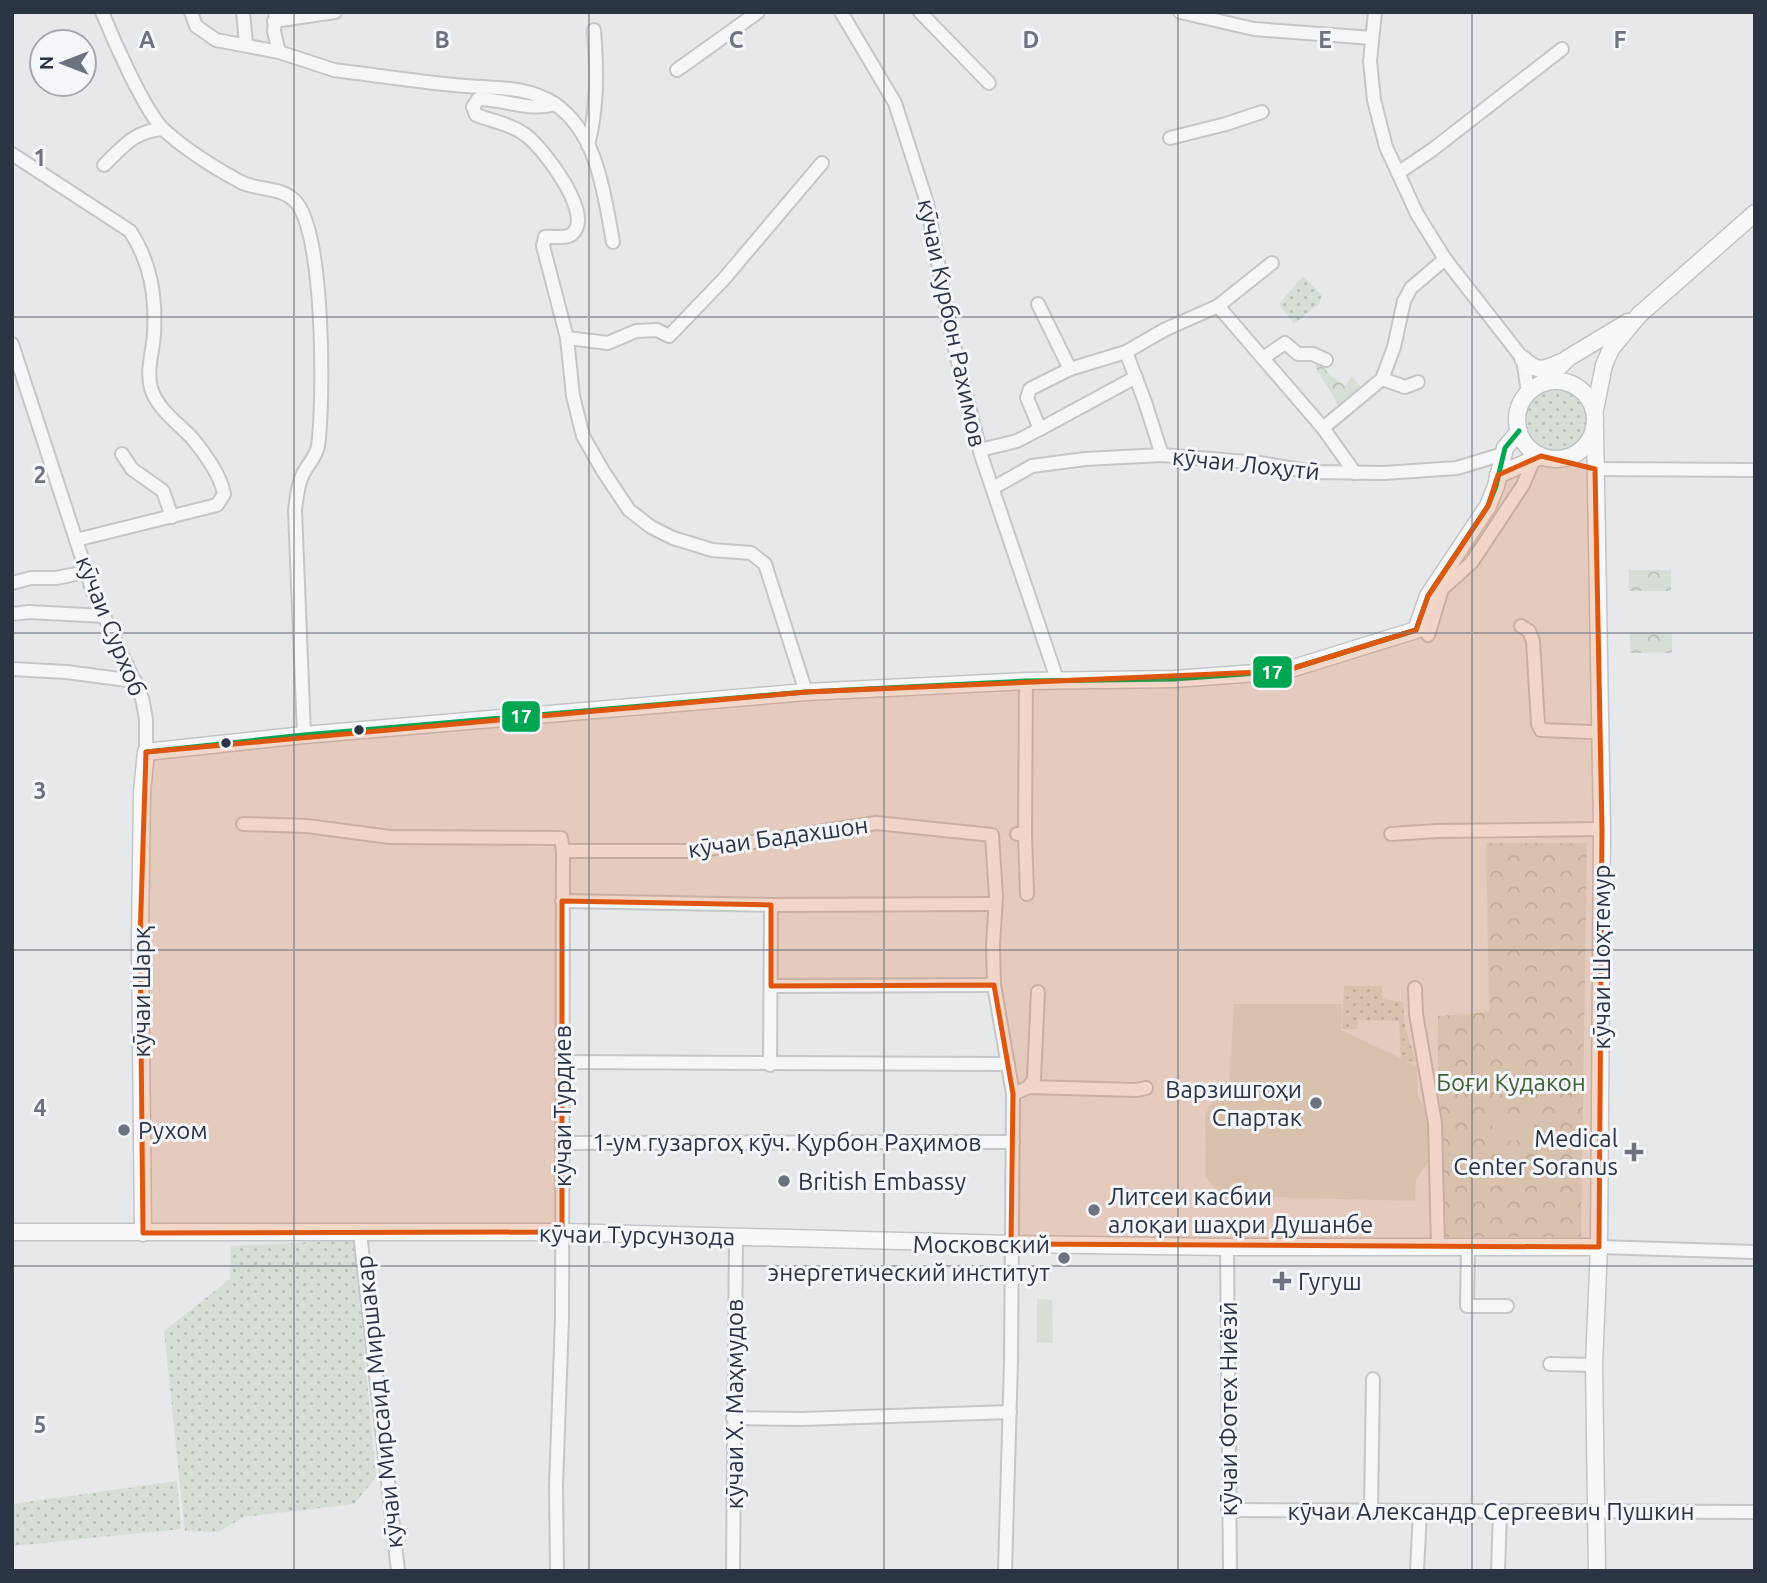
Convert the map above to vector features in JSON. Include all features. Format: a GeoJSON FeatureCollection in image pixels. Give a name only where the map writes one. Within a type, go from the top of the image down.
{"type":"FeatureCollection","features":[{"type":"Feature","properties":{"kind":"main road"},"geometry":{"type":"LineString","coordinates":[[1564,459],[1584,448],[1591,439],[1604,365],[1611,349],[1639,315],[1755,213]]}},
{"type":"Feature","properties":{"kind":"main road"},"geometry":{"type":"LineString","coordinates":[[1523,359],[1532,367],[1548,368],[1639,315]]}},
{"type":"Feature","properties":{"kind":"main road"},"geometry":{"type":"LineString","coordinates":[[1537,457],[1518,431],[1518,410],[1528,392],[1543,383],[1568,358]]}},
{"type":"Feature","properties":{"kind":"main road"},"geometry":{"type":"LineString","coordinates":[[1543,383],[1559,380],[1575,385],[1587,395],[1595,410]]}},
{"type":"Feature","properties":{"kind":"main road","name":"кӯчаи Шоҳтемур"},"geometry":{"type":"LineString","coordinates":[[1595,428],[1602,829],[1598,1247],[1594,1364],[1597,1571]]}},
{"type":"Feature","properties":{"kind":"main road"},"geometry":{"type":"LineString","coordinates":[[146,751],[806,692],[1026,681],[1174,679],[1284,671],[1416,630],[1428,596],[1480,519],[1497,481],[1505,448],[1518,431]]}},
{"type":"Feature","properties":{"kind":"main road"},"geometry":{"type":"LineString","coordinates":[[1497,481],[1537,457],[1564,459],[1595,470]]}},
{"type":"Feature","properties":{"kind":"main road","name":"кӯчаи Шарқ"},"geometry":{"type":"LineString","coordinates":[[143,1233],[140,927],[142,792],[146,751]]}},
{"type":"Feature","properties":{"kind":"main road","name":"кӯчаи Турсунзода"},"geometry":{"type":"LineString","coordinates":[[12,1232],[562,1233],[1227,1247],[1598,1247]]}},
{"type":"Feature","properties":{"kind":"street"},"geometry":{"type":"LineString","coordinates":[[102,12],[151,112],[163,129],[240,182],[282,193],[294,200],[301,209],[306,224],[320,296],[321,352],[318,450],[298,485],[295,510],[304,735]]}},
{"type":"Feature","properties":{"kind":"street"},"geometry":{"type":"LineString","coordinates":[[191,12],[197,26],[216,40],[279,51],[334,70],[529,92],[542,96],[573,119],[588,145],[601,184],[613,242]]}},
{"type":"Feature","properties":{"kind":"street"},"geometry":{"type":"LineString","coordinates":[[243,12],[246,44]]}},
{"type":"Feature","properties":{"kind":"street"},"geometry":{"type":"LineString","coordinates":[[279,51],[275,17],[335,12]]}},
{"type":"Feature","properties":{"kind":"street"},"geometry":{"type":"LineString","coordinates":[[677,70],[758,12]]}},
{"type":"Feature","properties":{"kind":"street"},"geometry":{"type":"LineString","coordinates":[[920,12],[989,83]]}},
{"type":"Feature","properties":{"kind":"street"},"geometry":{"type":"LineString","coordinates":[[1180,12],[1254,29],[1372,38]]}},
{"type":"Feature","properties":{"kind":"street"},"geometry":{"type":"LineString","coordinates":[[1375,12],[1370,61],[1374,100],[1386,147],[1417,214],[1445,259],[1523,359],[1528,392]]}},
{"type":"Feature","properties":{"kind":"street","name":"кӯчаи Курбон Рахимов"},"geometry":{"type":"LineString","coordinates":[[847,14],[895,103],[927,203],[950,329],[980,450],[1058,682]]}},
{"type":"Feature","properties":{"kind":"street"},"geometry":{"type":"LineString","coordinates":[[588,145],[595,107],[594,30]]}},
{"type":"Feature","properties":{"kind":"street"},"geometry":{"type":"LineString","coordinates":[[1398,173],[1562,50]]}},
{"type":"Feature","properties":{"kind":"street"},"geometry":{"type":"LineString","coordinates":[[555,104],[528,107],[478,99],[473,107],[476,115],[525,134],[557,168],[570,194],[577,223],[574,231],[569,236],[548,236],[543,241],[545,260],[567,338],[573,396],[583,436],[629,510],[651,527],[673,538],[712,550],[751,554],[765,565],[806,692]]}},
{"type":"Feature","properties":{"kind":"street"},"geometry":{"type":"LineString","coordinates":[[1170,138],[1262,112]]}},
{"type":"Feature","properties":{"kind":"street"},"geometry":{"type":"LineString","coordinates":[[104,165],[137,134],[163,129]]}},
{"type":"Feature","properties":{"kind":"street"},"geometry":{"type":"LineString","coordinates":[[12,154],[130,231],[139,245],[149,267],[154,290],[154,335],[149,371],[151,389],[165,411],[194,440],[222,485],[224,494],[217,505],[76,540]]}},
{"type":"Feature","properties":{"kind":"street"},"geometry":{"type":"LineString","coordinates":[[567,338],[608,343],[636,331],[656,330],[669,335],[723,280],[822,163]]}},
{"type":"Feature","properties":{"kind":"street"},"geometry":{"type":"LineString","coordinates":[[1323,428],[1382,379],[1394,347],[1404,301],[1411,288],[1445,259]]}},
{"type":"Feature","properties":{"kind":"street"},"geometry":{"type":"LineString","coordinates":[[1040,429],[1027,393],[1051,377],[1126,352],[1219,306],[1272,263]]}},
{"type":"Feature","properties":{"kind":"street"},"geometry":{"type":"LineString","coordinates":[[1038,304],[1070,369]]}},
{"type":"Feature","properties":{"kind":"street"},"geometry":{"type":"LineString","coordinates":[[1219,306],[1323,428],[1354,472]]}},
{"type":"Feature","properties":{"kind":"street"},"geometry":{"type":"LineString","coordinates":[[1263,358],[1285,343],[1298,354],[1313,354],[1326,359]]}},
{"type":"Feature","properties":{"kind":"street","name":"кӯчаи Сурхоб"},"geometry":{"type":"LineString","coordinates":[[12,344],[86,572],[135,681],[146,719],[146,751]]}},
{"type":"Feature","properties":{"kind":"street"},"geometry":{"type":"LineString","coordinates":[[1126,352],[1162,455]]}},
{"type":"Feature","properties":{"kind":"street"},"geometry":{"type":"LineString","coordinates":[[980,450],[1017,440],[1136,377]]}},
{"type":"Feature","properties":{"kind":"street"},"geometry":{"type":"LineString","coordinates":[[1382,379],[1405,387],[1418,382]]}},
{"type":"Feature","properties":{"kind":"street"},"geometry":{"type":"LineString","coordinates":[[122,454],[132,470],[163,491],[172,517]]}},
{"type":"Feature","properties":{"kind":"street","name":"кӯчаи Лоҳутӣ"},"geometry":{"type":"LineString","coordinates":[[993,488],[1032,466],[1085,459],[1162,455],[1260,463],[1312,472],[1354,472],[1457,468],[1503,454]]}},
{"type":"Feature","properties":{"kind":"street"},"geometry":{"type":"LineString","coordinates":[[1429,635],[1442,589],[1472,562],[1523,485],[1537,457]]}},
{"type":"Feature","properties":{"kind":"street"},"geometry":{"type":"LineString","coordinates":[[1595,470],[1755,470]]}},
{"type":"Feature","properties":{"kind":"street"},"geometry":{"type":"LineString","coordinates":[[12,583],[31,578],[56,578],[86,572]]}},
{"type":"Feature","properties":{"kind":"street"},"geometry":{"type":"LineString","coordinates":[[12,614],[29,612],[104,616]]}},
{"type":"Feature","properties":{"kind":"street"},"geometry":{"type":"LineString","coordinates":[[1521,626],[1530,631],[1533,641],[1538,724],[1541,730],[1590,732]]}},
{"type":"Feature","properties":{"kind":"street"},"geometry":{"type":"LineString","coordinates":[[12,669],[66,672],[135,681]]}},
{"type":"Feature","properties":{"kind":"street"},"geometry":{"type":"LineString","coordinates":[[1026,681],[1021,834],[1027,894]]}},
{"type":"Feature","properties":{"kind":"street","name":"кӯчаи Бадахшон"},"geometry":{"type":"LineString","coordinates":[[563,851],[695,851],[889,823],[992,835],[996,885],[994,904]]}},
{"type":"Feature","properties":{"kind":"street"},"geometry":{"type":"LineString","coordinates":[[243,824],[340,829],[390,837],[561,838],[563,851]]}},
{"type":"Feature","properties":{"kind":"street"},"geometry":{"type":"LineString","coordinates":[[1391,834],[1602,829]]}},
{"type":"Feature","properties":{"kind":"street","name":"кӯчаи Турдиев"},"geometry":{"type":"LineString","coordinates":[[556,1571],[562,1233],[563,851]]}},
{"type":"Feature","properties":{"kind":"street"},"geometry":{"type":"LineString","coordinates":[[562,901],[771,905],[994,904],[993,985],[1013,1094],[1006,1571]]}},
{"type":"Feature","properties":{"kind":"street"},"geometry":{"type":"LineString","coordinates":[[770,1065],[771,905]]}},
{"type":"Feature","properties":{"kind":"street"},"geometry":{"type":"LineString","coordinates":[[771,986],[993,985]]}},
{"type":"Feature","properties":{"kind":"street"},"geometry":{"type":"LineString","coordinates":[[1415,988],[1416,1014],[1436,1124],[1438,1247]]}},
{"type":"Feature","properties":{"kind":"street"},"geometry":{"type":"LineString","coordinates":[[1029,1087],[1034,1079],[1038,992]]}},
{"type":"Feature","properties":{"kind":"street"},"geometry":{"type":"LineString","coordinates":[[562,1062],[1008,1064]]}},
{"type":"Feature","properties":{"kind":"street"},"geometry":{"type":"LineString","coordinates":[[1013,1094],[1029,1087],[1146,1088]]}},
{"type":"Feature","properties":{"kind":"street","name":"1-ум гузаргоҳ кӯч. Қурбон Раҳимов"},"geometry":{"type":"LineString","coordinates":[[562,1143],[1013,1142]]}},
{"type":"Feature","properties":{"kind":"street","name":"кӯчаи Мирсаид Миршакар"},"geometry":{"type":"LineString","coordinates":[[360,1233],[398,1571]]}},
{"type":"Feature","properties":{"kind":"street","name":"кӯчаи Х. Маҳмудов"},"geometry":{"type":"LineString","coordinates":[[733,1571],[736,1238]]}},
{"type":"Feature","properties":{"kind":"street","name":"кӯчаи Фотех Ниёзӣ"},"geometry":{"type":"LineString","coordinates":[[1227,1247],[1230,1571]]}},
{"type":"Feature","properties":{"kind":"street"},"geometry":{"type":"LineString","coordinates":[[1468,1247],[1467,1307],[1507,1306]]}},
{"type":"Feature","properties":{"kind":"street"},"geometry":{"type":"LineString","coordinates":[[1598,1247],[1755,1252]]}},
{"type":"Feature","properties":{"kind":"street"},"geometry":{"type":"LineString","coordinates":[[1549,1364],[1594,1364]]}},
{"type":"Feature","properties":{"kind":"street"},"geometry":{"type":"LineString","coordinates":[[1371,1511],[1373,1379]]}},
{"type":"Feature","properties":{"kind":"street"},"geometry":{"type":"LineString","coordinates":[[733,1418],[801,1419],[1010,1412]]}},
{"type":"Feature","properties":{"kind":"street","name":"кӯчаи Александр Сергеевич Пушкин"},"geometry":{"type":"LineString","coordinates":[[1228,1510],[1755,1512]]}},
{"type":"Feature","properties":{"kind":"street"},"geometry":{"type":"LineString","coordinates":[[1417,1571],[1420,1511]]}},
{"type":"Feature","properties":{"kind":"street"},"geometry":{"type":"LineString","coordinates":[[1498,1571],[1500,1511]]}},
{"type":"Feature","properties":{"kind":"highlighted area"},"geometry":{"type":"Polygon","coordinates":[[[1541,456],[1595,469],[1602,829],[1599,1247],[1011,1244],[1013,1094],[994,985],[771,986],[771,905],[562,901],[562,1232],[143,1233],[140,939],[146,752],[806,692],[1284,671],[1416,630],[1428,596],[1488,506],[1498,475],[1541,456]]]}},
{"type":"Feature","properties":{"kind":"green space"},"geometry":{"type":"Polygon","coordinates":[[[1303,276],[1322,296],[1319,304],[1294,324],[1279,304],[1303,276]]]}},
{"type":"Feature","properties":{"kind":"green space"},"geometry":{"type":"Polygon","coordinates":[[[1319,363],[1345,386],[1352,377],[1362,388],[1340,408],[1315,366],[1319,363]]]}},
{"type":"Feature","properties":{"kind":"green space"},"geometry":{"type":"Polygon","coordinates":[[[1557,388],[1579,397],[1588,419],[1579,441],[1557,450],[1535,441],[1526,419],[1535,397],[1557,388]]]}},
{"type":"Feature","properties":{"kind":"green space"},"geometry":{"type":"Polygon","coordinates":[[[1629,570],[1671,570],[1671,591],[1629,591],[1629,570]]]}},
{"type":"Feature","properties":{"kind":"green space"},"geometry":{"type":"Polygon","coordinates":[[[1630,632],[1672,633],[1672,653],[1630,653],[1630,632]]]}},
{"type":"Feature","properties":{"kind":"green space","name":"Боғи Кудакон"},"geometry":{"type":"Polygon","coordinates":[[[1486,843],[1587,843],[1581,1237],[1438,1237],[1438,1016],[1489,1012],[1486,843]]]}},
{"type":"Feature","properties":{"kind":"green space"},"geometry":{"type":"Polygon","coordinates":[[[1344,986],[1381,986],[1383,999],[1403,1002],[1405,1028],[1416,1061],[1401,1062],[1399,1021],[1358,1020],[1357,1029],[1342,1029],[1344,986]]]}},
{"type":"Feature","properties":{"kind":"green space","name":"Варзишгоҳи Спартак"},"geometry":{"type":"Polygon","coordinates":[[[1234,1004],[1342,1004],[1341,1030],[1417,1066],[1418,1096],[1430,1126],[1430,1141],[1428,1162],[1416,1179],[1415,1201],[1230,1196],[1216,1189],[1206,1177],[1205,1115],[1214,1099],[1229,1086],[1234,1004]]]}},
{"type":"Feature","properties":{"kind":"green space"},"geometry":{"type":"Polygon","coordinates":[[[1534,1117],[1535,1140],[1493,1141],[1492,1118],[1534,1117]]]}},
{"type":"Feature","properties":{"kind":"green space"},"geometry":{"type":"Polygon","coordinates":[[[354,1240],[376,1477],[354,1504],[244,1517],[218,1532],[185,1531],[164,1331],[230,1279],[231,1246],[354,1240]]]}},
{"type":"Feature","properties":{"kind":"green space"},"geometry":{"type":"Polygon","coordinates":[[[1037,1299],[1052,1300],[1053,1343],[1037,1342],[1037,1299]]]}},
{"type":"Feature","properties":{"kind":"green space"},"geometry":{"type":"Polygon","coordinates":[[[177,1481],[181,1529],[12,1546],[12,1504],[177,1481]]]}},
{"type":"Feature","properties":{"kind":"transit line","name":"17"},"geometry":{"type":"LineString","coordinates":[[146,752],[304,735],[806,692],[1026,681],[1174,679],[1284,671],[1416,630],[1428,596],[1488,506],[1505,448],[1519,431]]}},
{"type":"Feature","properties":{"kind":"place","name":"Варзишгоҳи Спартак"},"geometry":{"type":"Point","coordinates":[1316,1103]}},
{"type":"Feature","properties":{"kind":"place","name":"Рухом"},"geometry":{"type":"Point","coordinates":[124,1130]}},
{"type":"Feature","properties":{"kind":"place","name":"Medical Center Soranus"},"geometry":{"type":"Point","coordinates":[1634,1152]}},
{"type":"Feature","properties":{"kind":"place","name":"British Embassy"},"geometry":{"type":"Point","coordinates":[784,1181]}},
{"type":"Feature","properties":{"kind":"place","name":"Литсеи касбии алоқаи шаҳри Душанбе"},"geometry":{"type":"Point","coordinates":[1094,1210]}},
{"type":"Feature","properties":{"kind":"place","name":"Московский энергетический институт"},"geometry":{"type":"Point","coordinates":[1064,1258]}},
{"type":"Feature","properties":{"kind":"place","name":"Гугуш"},"geometry":{"type":"Point","coordinates":[1282,1281]}}]}
